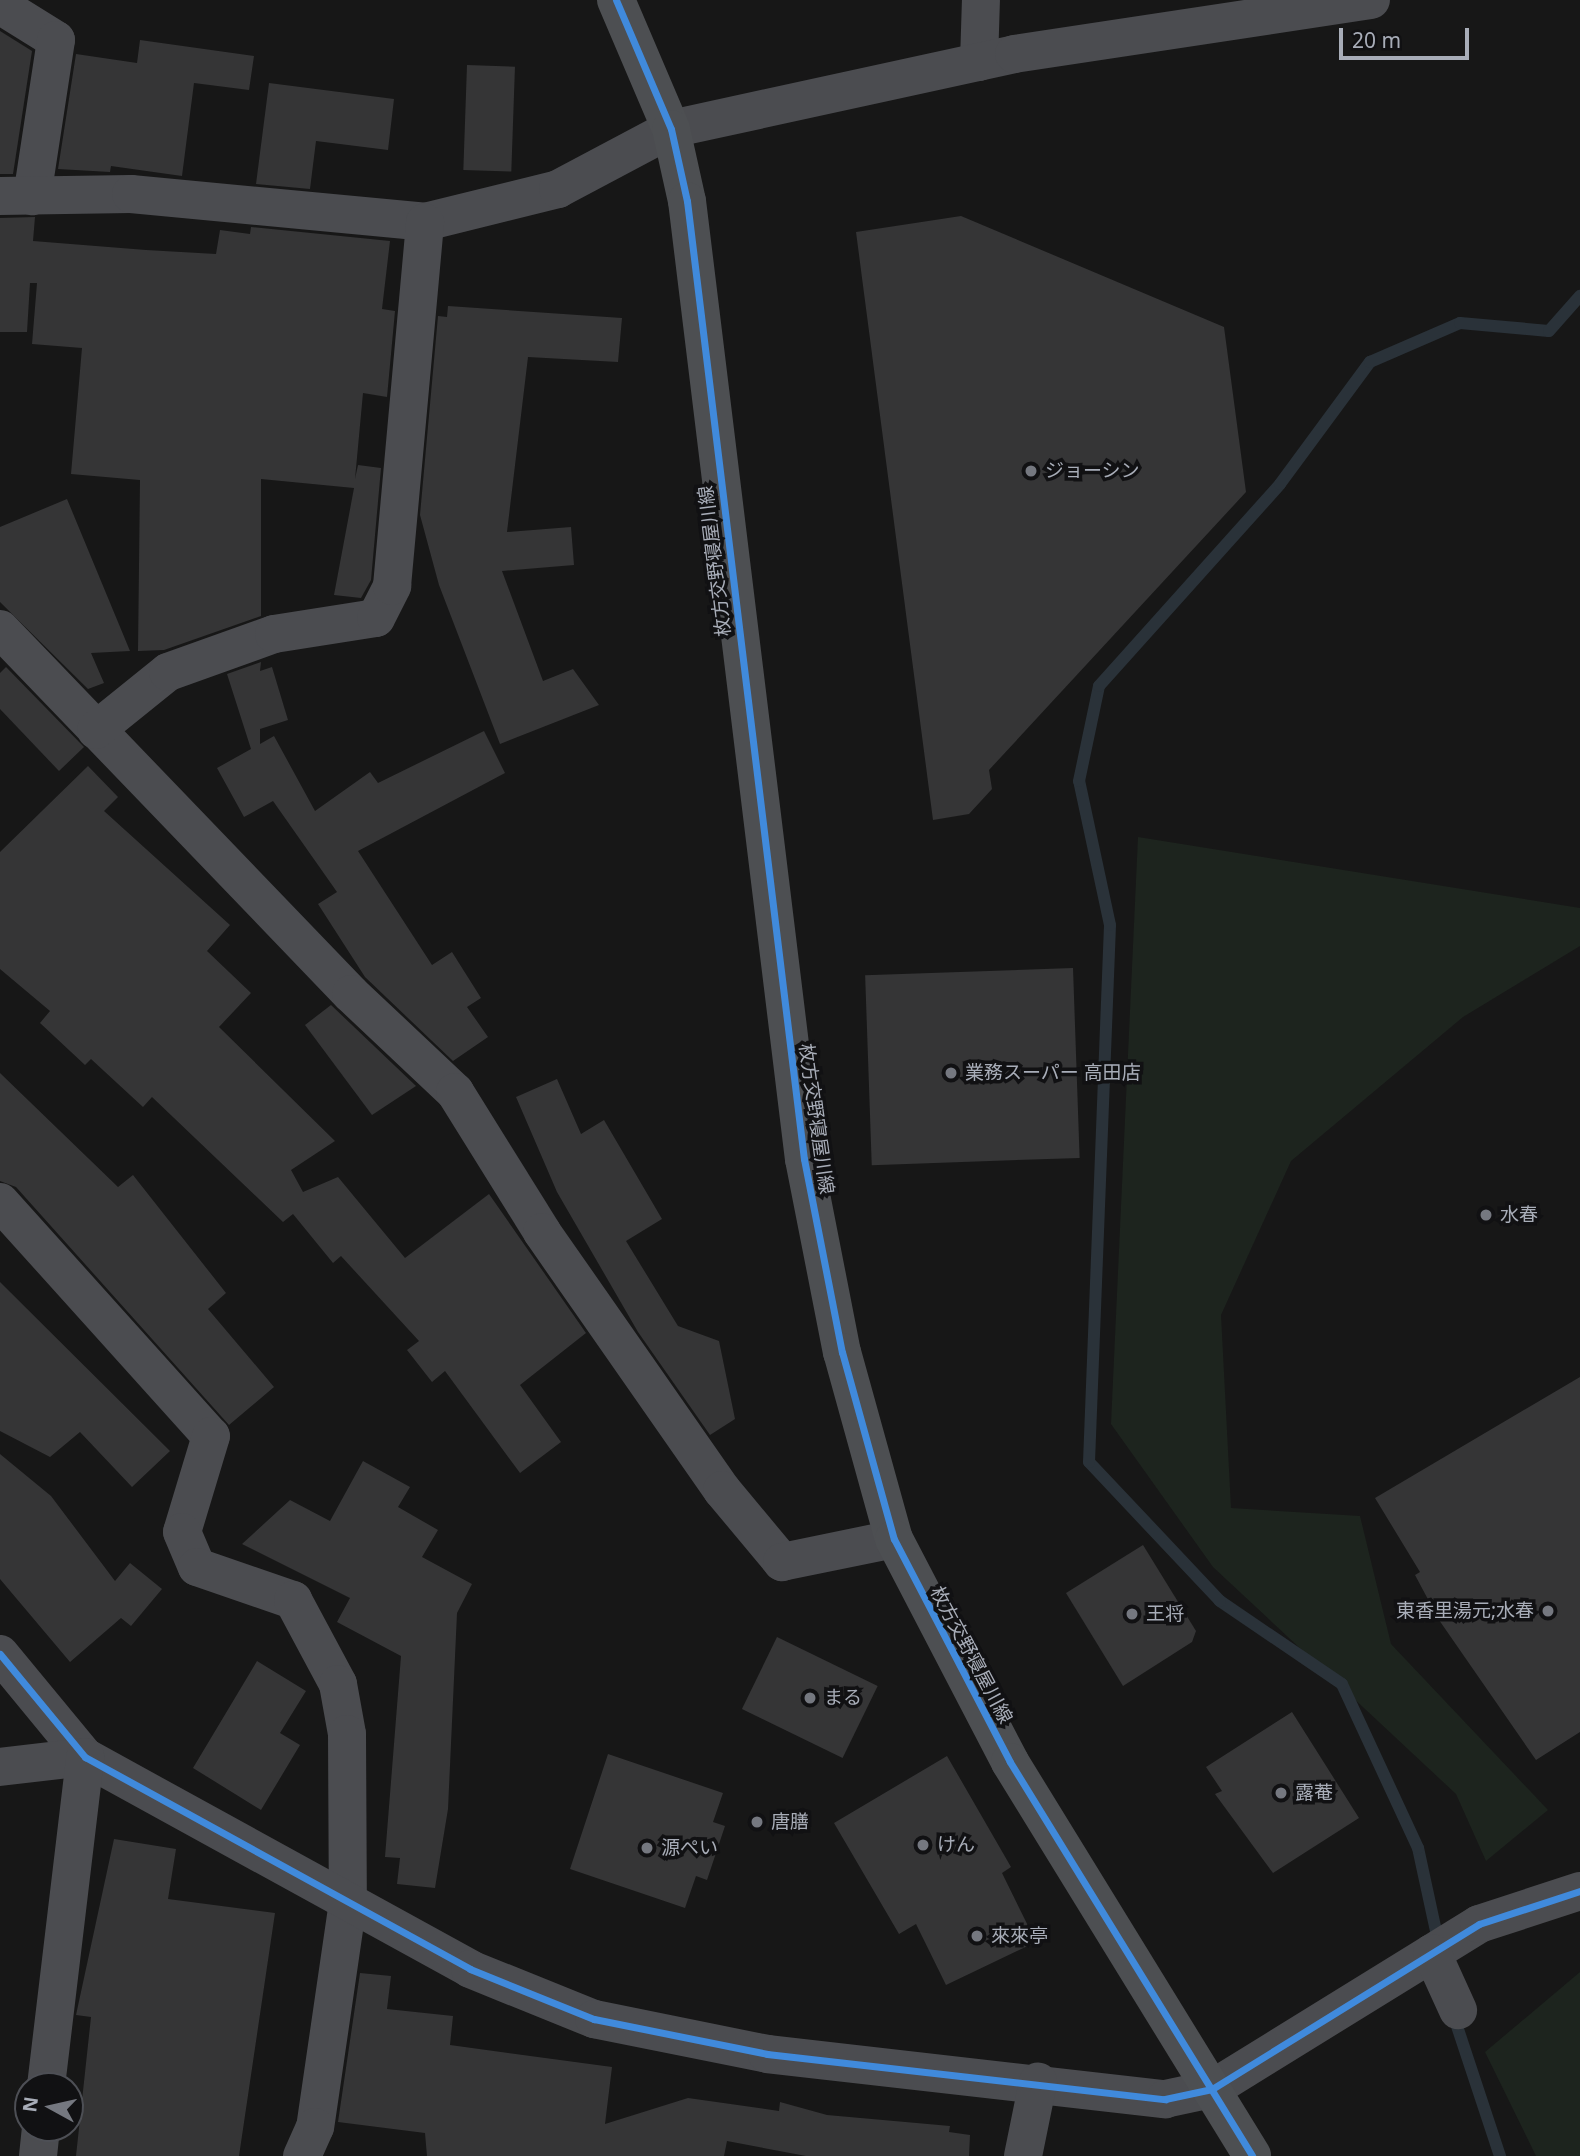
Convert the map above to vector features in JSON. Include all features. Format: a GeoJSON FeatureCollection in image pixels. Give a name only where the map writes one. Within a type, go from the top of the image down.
{"type":"FeatureCollection","features":[{"type":"Feature","properties":{"kind":"main road","name":"枚方交野寝屋川線"},"geometry":{"type":"LineString","coordinates":[[616,0],[671,129],[687,201],[804,1159],[842,1352],[894,1539],[1010,1762],[1252,2156]]}},
{"type":"Feature","properties":{"kind":"street"},"geometry":{"type":"LineString","coordinates":[[979,62],[981,0]]}},
{"type":"Feature","properties":{"kind":"street"},"geometry":{"type":"LineString","coordinates":[[0,5],[56,40],[16,196],[131,194],[425,222],[558,189],[671,129],[979,62],[1371,0]]}},
{"type":"Feature","properties":{"kind":"street"},"geometry":{"type":"LineString","coordinates":[[96,730],[168,672],[274,634],[376,618],[392,586],[425,222]]}},
{"type":"Feature","properties":{"kind":"street"},"geometry":{"type":"LineString","coordinates":[[0,629],[96,730],[455,1092],[542,1232],[722,1490],[782,1562],[894,1539]]}},
{"type":"Feature","properties":{"kind":"street"},"geometry":{"type":"LineString","coordinates":[[0,1202],[211,1436],[182,1532],[197,1567],[292,1600],[338,1684],[347,1734],[348,1902],[315,2127],[302,2156]]}},
{"type":"Feature","properties":{"kind":"street"},"geometry":{"type":"LineString","coordinates":[[0,1654],[85,1757],[470,1969],[594,2019],[768,2054],[1038,2082],[1165,2099],[1212,2089],[1479,1924],[1580,1891]]}},
{"type":"Feature","properties":{"kind":"street"},"geometry":{"type":"LineString","coordinates":[[0,1767],[85,1757]]}},
{"type":"Feature","properties":{"kind":"street"},"geometry":{"type":"LineString","coordinates":[[48,2072],[85,1757]]}},
{"type":"Feature","properties":{"kind":"street"},"geometry":{"type":"LineString","coordinates":[[1432,1954],[1458,2010]]}},
{"type":"Feature","properties":{"kind":"street"},"geometry":{"type":"LineString","coordinates":[[1023,2156],[1038,2082]]}},
{"type":"Feature","properties":{"kind":"shaded area"},"geometry":{"type":"Polygon","coordinates":[[[1138,837],[1580,908],[1580,946],[1463,1017],[1291,1161],[1221,1315],[1231,1508],[1360,1516],[1391,1644],[1548,1810],[1486,1861],[1456,1794],[1213,1567],[1111,1424],[1138,837]]]}},
{"type":"Feature","properties":{"kind":"shaded area"},"geometry":{"type":"Polygon","coordinates":[[[1580,1972],[1580,2156],[1536,2156],[1485,2052],[1580,1972]]]}},
{"type":"Feature","properties":{"kind":"building"},"geometry":{"type":"Polygon","coordinates":[[[0,31],[32,51],[13,174],[0,174],[0,31]]]}},
{"type":"Feature","properties":{"kind":"building"},"geometry":{"type":"Polygon","coordinates":[[[140,40],[254,56],[249,90],[194,83],[182,176],[111,166],[110,172],[58,169],[76,54],[137,63],[140,40]]]}},
{"type":"Feature","properties":{"kind":"building"},"geometry":{"type":"Polygon","coordinates":[[[467,65],[515,67],[511,172],[463,170],[467,65]]]}},
{"type":"Feature","properties":{"kind":"building"},"geometry":{"type":"Polygon","coordinates":[[[269,83],[394,99],[388,150],[316,141],[310,189],[256,184],[269,83]]]}},
{"type":"Feature","properties":{"kind":"building"},"geometry":{"type":"Polygon","coordinates":[[[961,216],[1224,327],[1246,492],[989,770],[992,789],[969,814],[933,820],[856,232],[961,216]]]}},
{"type":"Feature","properties":{"kind":"building"},"geometry":{"type":"Polygon","coordinates":[[[35,217],[33,241],[146,250],[216,254],[220,230],[250,234],[251,227],[390,241],[382,309],[395,311],[387,397],[363,393],[355,479],[358,465],[381,468],[371,580],[361,598],[334,595],[354,488],[261,479],[261,616],[164,650],[138,651],[140,480],[71,474],[82,348],[32,344],[37,283],[30,283],[27,332],[0,332],[0,218],[35,217]]]}},
{"type":"Feature","properties":{"kind":"building"},"geometry":{"type":"Polygon","coordinates":[[[448,306],[622,318],[618,362],[528,357],[507,532],[571,527],[574,565],[502,571],[543,681],[573,669],[599,705],[500,744],[439,585],[420,515],[438,316],[447,317],[448,306]]]}},
{"type":"Feature","properties":{"kind":"building"},"geometry":{"type":"Polygon","coordinates":[[[67,499],[130,651],[91,653],[104,683],[88,689],[0,602],[0,527],[67,499]]]}},
{"type":"Feature","properties":{"kind":"building"},"geometry":{"type":"Polygon","coordinates":[[[261,662],[260,671],[272,667],[288,720],[260,729],[260,744],[274,736],[315,811],[370,772],[378,783],[484,731],[505,773],[358,851],[432,965],[452,952],[481,998],[467,1007],[488,1037],[453,1061],[365,977],[318,904],[337,892],[273,801],[244,817],[217,768],[251,749],[227,674],[261,662]]]}},
{"type":"Feature","properties":{"kind":"building"},"geometry":{"type":"Polygon","coordinates":[[[6,667],[84,747],[59,771],[0,709],[0,673],[6,667]]]}},
{"type":"Feature","properties":{"kind":"building"},"geometry":{"type":"Polygon","coordinates":[[[88,766],[118,797],[104,811],[230,925],[207,951],[251,993],[219,1027],[335,1141],[291,1170],[303,1192],[338,1177],[405,1258],[489,1194],[586,1333],[520,1385],[561,1442],[520,1473],[445,1371],[432,1382],[407,1350],[419,1341],[341,1256],[333,1263],[293,1214],[283,1222],[152,1097],[143,1107],[91,1059],[85,1065],[40,1023],[50,1011],[0,969],[0,852],[88,766]]]}},
{"type":"Feature","properties":{"kind":"building"},"geometry":{"type":"Polygon","coordinates":[[[1073,968],[1080,1158],[872,1165],[865,975],[1073,968]]]}},
{"type":"Feature","properties":{"kind":"building"},"geometry":{"type":"Polygon","coordinates":[[[331,1005],[416,1086],[372,1115],[305,1025],[331,1005]]]}},
{"type":"Feature","properties":{"kind":"building"},"geometry":{"type":"Polygon","coordinates":[[[0,1073],[118,1187],[133,1175],[226,1293],[208,1309],[274,1387],[229,1425],[16,1187],[0,1181],[0,1073]]]}},
{"type":"Feature","properties":{"kind":"building"},"geometry":{"type":"Polygon","coordinates":[[[557,1079],[581,1134],[604,1120],[662,1219],[626,1241],[678,1326],[719,1341],[735,1419],[710,1435],[638,1332],[557,1192],[516,1097],[557,1079]]]}},
{"type":"Feature","properties":{"kind":"building"},"geometry":{"type":"Polygon","coordinates":[[[0,1282],[170,1451],[132,1487],[80,1432],[50,1457],[0,1431],[0,1282]]]}},
{"type":"Feature","properties":{"kind":"building","name":"東香里湯元;水春"},"geometry":{"type":"Polygon","coordinates":[[[1580,1377],[1580,1732],[1536,1760],[1439,1620],[1415,1575],[1420,1572],[1375,1498],[1580,1377]]]}},
{"type":"Feature","properties":{"kind":"building"},"geometry":{"type":"Polygon","coordinates":[[[0,1454],[51,1496],[115,1581],[130,1563],[162,1589],[131,1626],[121,1618],[70,1662],[0,1579],[0,1454]]]}},
{"type":"Feature","properties":{"kind":"building"},"geometry":{"type":"Polygon","coordinates":[[[363,1461],[410,1487],[398,1507],[438,1530],[422,1557],[472,1584],[457,1613],[448,1809],[435,1888],[397,1884],[400,1858],[385,1857],[401,1656],[337,1622],[350,1598],[242,1544],[290,1500],[330,1521],[363,1461]]]}},
{"type":"Feature","properties":{"kind":"building"},"geometry":{"type":"Polygon","coordinates":[[[1143,1545],[1196,1631],[1192,1642],[1123,1686],[1066,1593],[1143,1545]]]}},
{"type":"Feature","properties":{"kind":"building","name":"まる"},"geometry":{"type":"Polygon","coordinates":[[[777,1637],[878,1686],[843,1758],[742,1709],[777,1637]]]}},
{"type":"Feature","properties":{"kind":"building"},"geometry":{"type":"Polygon","coordinates":[[[257,1661],[306,1691],[280,1733],[300,1745],[261,1810],[193,1768],[257,1661]]]}},
{"type":"Feature","properties":{"kind":"building"},"geometry":{"type":"Polygon","coordinates":[[[1292,1712],[1359,1818],[1273,1873],[1215,1794],[1222,1791],[1206,1767],[1292,1712]]]}},
{"type":"Feature","properties":{"kind":"building","name":"源ぺい"},"geometry":{"type":"Polygon","coordinates":[[[608,1754],[723,1793],[713,1822],[725,1826],[707,1880],[696,1876],[685,1908],[570,1869],[608,1754]]]}},
{"type":"Feature","properties":{"kind":"building","name":"けん"},"geometry":{"type":"Polygon","coordinates":[[[947,1756],[1011,1867],[1002,1873],[1036,1942],[946,1985],[916,1924],[899,1934],[834,1823],[947,1756]]]}},
{"type":"Feature","properties":{"kind":"building"},"geometry":{"type":"Polygon","coordinates":[[[114,1839],[176,1849],[168,1899],[275,1913],[239,2156],[76,2156],[78,2142],[84,2142],[84,2082],[91,2017],[76,2015],[114,1839]]]}},
{"type":"Feature","properties":{"kind":"building"},"geometry":{"type":"Polygon","coordinates":[[[360,1973],[391,1976],[387,2009],[453,2016],[450,2045],[612,2067],[605,2124],[688,2098],[779,2111],[780,2102],[827,2115],[950,2126],[949,2132],[970,2135],[969,2156],[806,2156],[727,2141],[724,2156],[427,2156],[425,2133],[338,2122],[360,1973]]]}},
{"type":"Feature","properties":{"kind":"waterway"},"geometry":{"type":"LineString","coordinates":[[1439,1945],[1418,1848],[1342,1684],[1220,1601],[1089,1462],[1110,925],[1079,781],[1099,686],[1280,484],[1370,362],[1460,323],[1549,331],[1580,296]]}},
{"type":"Feature","properties":{"kind":"waterway"},"geometry":{"type":"LineString","coordinates":[[1453,2014],[1500,2156]]}},
{"type":"Feature","properties":{"kind":"cycle path"},"geometry":{"type":"LineString","coordinates":[[616,0],[671,129],[687,201],[804,1159],[842,1352],[894,1539],[1010,1762],[1252,2156]]}},
{"type":"Feature","properties":{"kind":"cycle path"},"geometry":{"type":"LineString","coordinates":[[0,1654],[85,1757],[470,1969],[594,2019],[767,2054],[1165,2099],[1212,2089],[1479,1924],[1580,1891]]}},
{"type":"Feature","properties":{"kind":"place","name":"ジョーシン"},"geometry":{"type":"Point","coordinates":[1031,471]}},
{"type":"Feature","properties":{"kind":"place","name":"業務スーパー 高田店"},"geometry":{"type":"Point","coordinates":[951,1073]}},
{"type":"Feature","properties":{"kind":"place","name":"水春"},"geometry":{"type":"Point","coordinates":[1486,1215]}},
{"type":"Feature","properties":{"kind":"place","name":"東香里湯元;水春"},"geometry":{"type":"Point","coordinates":[1548,1611]}},
{"type":"Feature","properties":{"kind":"place","name":"王将"},"geometry":{"type":"Point","coordinates":[1132,1614]}},
{"type":"Feature","properties":{"kind":"place","name":"まる"},"geometry":{"type":"Point","coordinates":[810,1698]}},
{"type":"Feature","properties":{"kind":"place","name":"露菴"},"geometry":{"type":"Point","coordinates":[1281,1793]}},
{"type":"Feature","properties":{"kind":"place","name":"唐膳"},"geometry":{"type":"Point","coordinates":[757,1822]}},
{"type":"Feature","properties":{"kind":"place","name":"けん"},"geometry":{"type":"Point","coordinates":[923,1845]}},
{"type":"Feature","properties":{"kind":"place","name":"源ぺい"},"geometry":{"type":"Point","coordinates":[647,1848]}},
{"type":"Feature","properties":{"kind":"place","name":"來來亭"},"geometry":{"type":"Point","coordinates":[977,1936]}}]}
